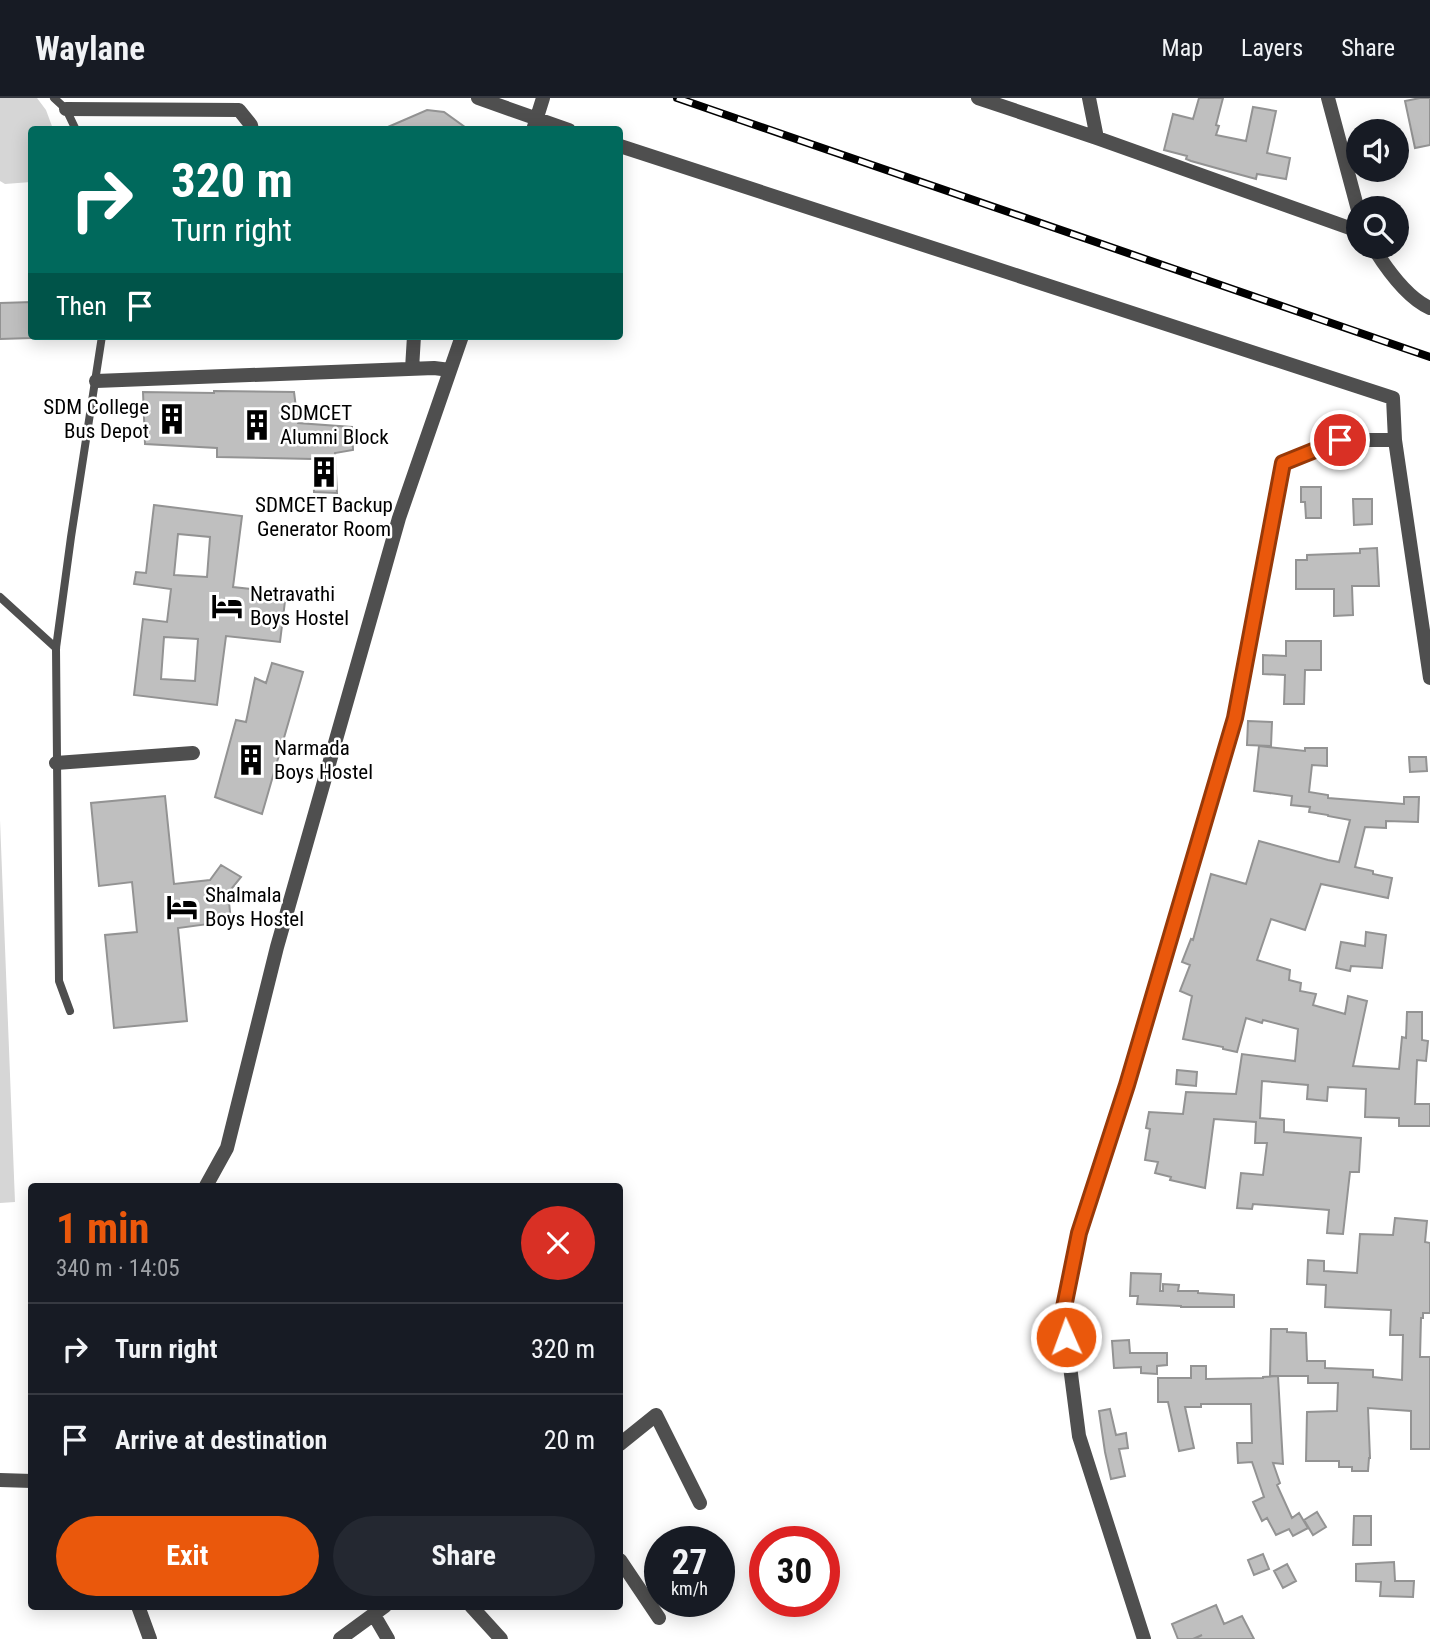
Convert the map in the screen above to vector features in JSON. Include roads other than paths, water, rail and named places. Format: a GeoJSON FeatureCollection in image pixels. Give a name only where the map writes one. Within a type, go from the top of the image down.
{"type":"FeatureCollection","features":[{"type":"Feature","properties":{"kind":"street"},"geometry":{"type":"LineString","coordinates":[[478,98],[535,124],[543,98]]}},
{"type":"Feature","properties":{"kind":"street"},"geometry":{"type":"LineString","coordinates":[[978,98],[1346,227]]}},
{"type":"Feature","properties":{"kind":"street"},"geometry":{"type":"LineString","coordinates":[[1089,98],[1097,138]]}},
{"type":"Feature","properties":{"kind":"street"},"geometry":{"type":"LineString","coordinates":[[1328,98],[1354,196]]}},
{"type":"Feature","properties":{"kind":"street"},"geometry":{"type":"LineString","coordinates":[[66,109],[239,110],[251,126]]}},
{"type":"Feature","properties":{"kind":"street"},"geometry":{"type":"LineString","coordinates":[[623,147],[1393,398],[1395,440],[1430,678]]}},
{"type":"Feature","properties":{"kind":"street"},"geometry":{"type":"LineString","coordinates":[[1381,259],[1419,303],[1430,308]]}},
{"type":"Feature","properties":{"kind":"street"},"geometry":{"type":"LineString","coordinates":[[412,369],[414,340]]}},
{"type":"Feature","properties":{"kind":"street"},"geometry":{"type":"LineString","coordinates":[[208,1183],[227,1148],[277,947],[380,585],[461,340]]}},
{"type":"Feature","properties":{"kind":"street"},"geometry":{"type":"LineString","coordinates":[[96,381],[434,368],[450,370]]}},
{"type":"Feature","properties":{"kind":"street"},"geometry":{"type":"LineString","coordinates":[[1144,1639],[1079,1436],[1063,1312],[1079,1233],[1127,1085],[1235,718],[1283,463],[1340,440],[1395,440]]}},
{"type":"Feature","properties":{"kind":"street"},"geometry":{"type":"LineString","coordinates":[[56,763],[193,753]]}},
{"type":"Feature","properties":{"kind":"street"},"geometry":{"type":"LineString","coordinates":[[623,1442],[656,1415],[700,1503]]}},
{"type":"Feature","properties":{"kind":"street"},"geometry":{"type":"LineString","coordinates":[[0,1480],[28,1481]]}},
{"type":"Feature","properties":{"kind":"street"},"geometry":{"type":"LineString","coordinates":[[623,1564],[659,1618]]}},
{"type":"Feature","properties":{"kind":"street"},"geometry":{"type":"LineString","coordinates":[[139,1610],[150,1639]]}},
{"type":"Feature","properties":{"kind":"street"},"geometry":{"type":"LineString","coordinates":[[475,1610],[501,1639]]}},
{"type":"Feature","properties":{"kind":"street"},"geometry":{"type":"LineString","coordinates":[[340,1639],[379,1611],[388,1639]]}},
{"type":"Feature","properties":{"kind":"lane"},"geometry":{"type":"LineString","coordinates":[[54,98],[66,109],[74,126]]}},
{"type":"Feature","properties":{"kind":"lane"},"geometry":{"type":"LineString","coordinates":[[69,1011],[60,981],[56,648],[101,340]]}},
{"type":"Feature","properties":{"kind":"lane"},"geometry":{"type":"LineString","coordinates":[[0,597],[56,648]]}},
{"type":"Feature","properties":{"kind":"railway"},"geometry":{"type":"LineString","coordinates":[[677,98],[1430,357]]}},
{"type":"Feature","properties":{"kind":"place","name":"SDM College Bus Depot"},"geometry":{"type":"Point","coordinates":[172,419]}},
{"type":"Feature","properties":{"kind":"place","name":"SDMCET Alumni Block"},"geometry":{"type":"Point","coordinates":[257,425]}},
{"type":"Feature","properties":{"kind":"place","name":"SDMCET Backup Generator Room"},"geometry":{"type":"Point","coordinates":[324,472]}},
{"type":"Feature","properties":{"kind":"place","name":"Netravathi Boys Hostel"},"geometry":{"type":"Point","coordinates":[227,606]}},
{"type":"Feature","properties":{"kind":"place","name":"Narmada Boys Hostel"},"geometry":{"type":"Point","coordinates":[251,760]}},
{"type":"Feature","properties":{"kind":"place","name":"Shalmala Boys Hostel"},"geometry":{"type":"Point","coordinates":[182,907]}}]}
